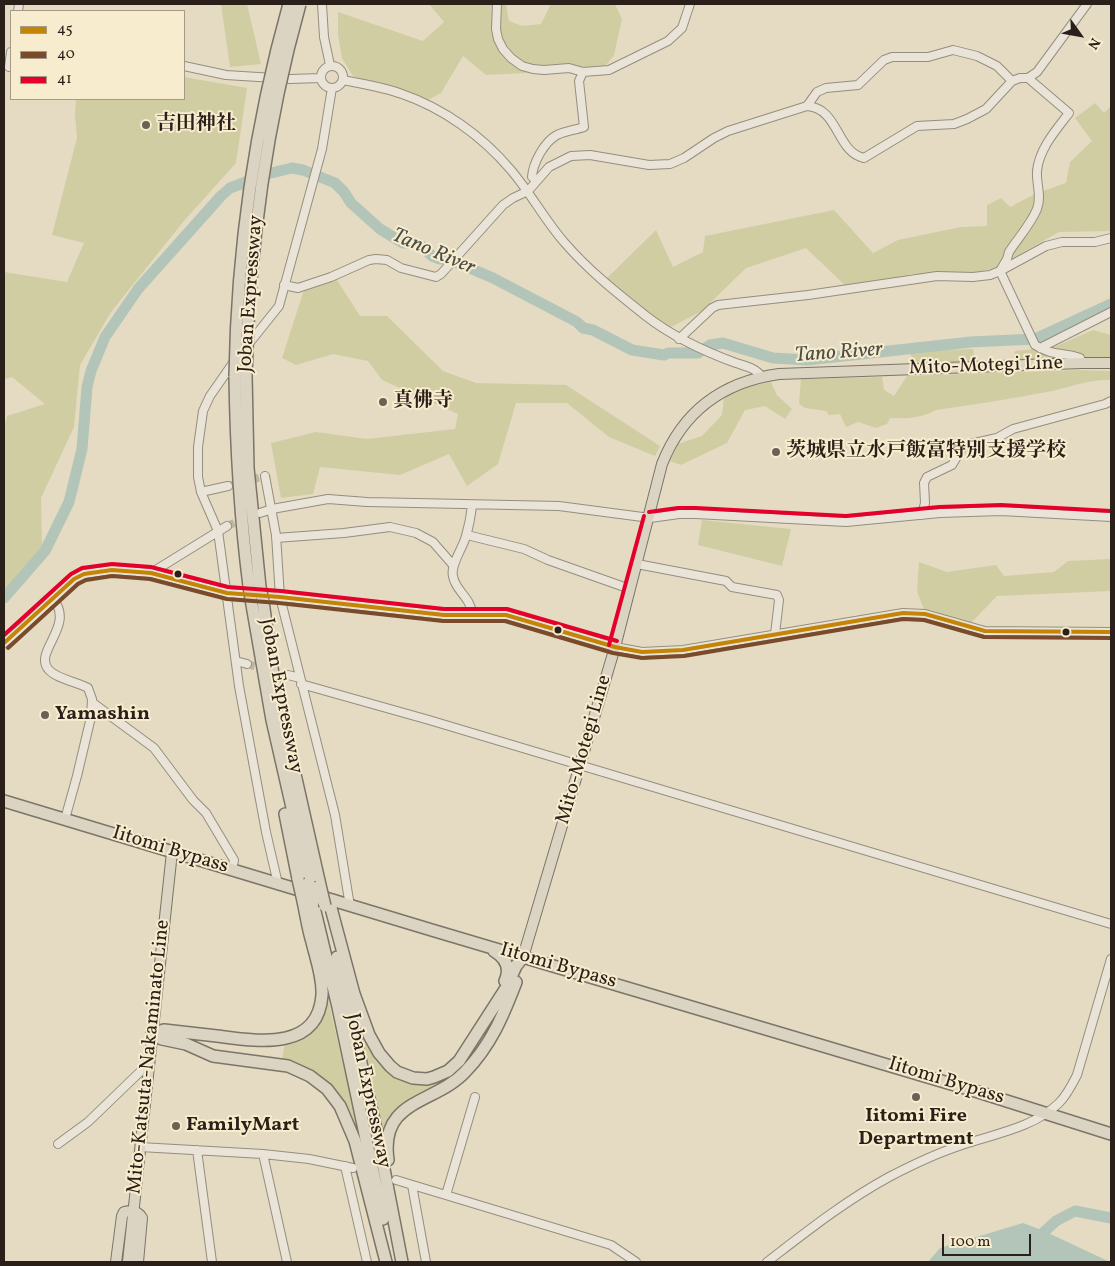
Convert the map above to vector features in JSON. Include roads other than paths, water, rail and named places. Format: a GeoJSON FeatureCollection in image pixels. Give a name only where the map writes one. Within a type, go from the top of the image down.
{"type":"FeatureCollection","features":[{"type":"Feature","properties":{"kind":"highway","name":"Joban Expressway"},"geometry":{"type":"LineString","coordinates":[[240,376],[236,333],[244,227],[268,87],[289,4]]}},
{"type":"Feature","properties":{"kind":"highway","name":"Joban Expressway"},"geometry":{"type":"LineString","coordinates":[[300,4],[279,86],[268,142],[256,228],[240,376],[238,469],[242,531],[259,603],[255,622],[258,675],[313,884]]}},
{"type":"Feature","properties":{"kind":"highway"},"geometry":{"type":"LineString","coordinates":[[259,603],[318,905],[369,1035],[384,1060],[397,1072],[413,1078],[434,1077],[448,1071],[464,1055],[523,957]]}},
{"type":"Feature","properties":{"kind":"highway","name":"Iitomi Bypass"},"geometry":{"type":"LineString","coordinates":[[4,801],[1047,1113],[1111,1134]]}},
{"type":"Feature","properties":{"kind":"highway"},"geometry":{"type":"LineString","coordinates":[[152,1034],[164,1030],[284,1040],[304,1031],[314,1020],[322,994],[319,968],[318,905],[313,884]]}},
{"type":"Feature","properties":{"kind":"highway","name":"Joban Expressway"},"geometry":{"type":"LineString","coordinates":[[318,905],[391,1262]]}},
{"type":"Feature","properties":{"kind":"highway","name":"Joban Expressway"},"geometry":{"type":"LineString","coordinates":[[318,905],[378,1138],[402,1262]]}},
{"type":"Feature","properties":{"kind":"highway"},"geometry":{"type":"LineString","coordinates":[[485,946],[503,957],[508,966],[507,978],[500,997]]}},
{"type":"Feature","properties":{"kind":"highway"},"geometry":{"type":"LineString","coordinates":[[407,1262],[388,1156],[388,1135],[391,1127],[395,1119],[406,1108],[452,1083],[471,1066],[498,1027],[522,968],[523,957]]}},
{"type":"Feature","properties":{"kind":"highway"},"geometry":{"type":"LineString","coordinates":[[152,1034],[162,1039],[186,1044],[213,1056],[288,1066],[310,1076],[327,1089],[340,1106],[355,1141],[386,1262]]}},
{"type":"Feature","properties":{"kind":"main road","name":"Mito-Motegi Line"},"geometry":{"type":"LineString","coordinates":[[523,957],[614,647],[650,518],[662,464],[680,430],[703,405],[734,386],[779,374],[1111,363]]}},
{"type":"Feature","properties":{"kind":"main road","name":"Mito-Katsuta-Nakaminato Line"},"geometry":{"type":"LineString","coordinates":[[128,1262],[172,852]]}},
{"type":"Feature","properties":{"kind":"main road"},"geometry":{"type":"LineString","coordinates":[[116,1262],[122,1216],[124,1212],[133,1211],[139,1213],[142,1218],[138,1262]]}},
{"type":"Feature","properties":{"kind":"street"},"geometry":{"type":"LineString","coordinates":[[322,4],[324,37],[330,65]]}},
{"type":"Feature","properties":{"kind":"street"},"geometry":{"type":"LineString","coordinates":[[497,4],[496,29],[498,39],[503,49],[511,58],[522,66],[532,69],[569,68],[583,72],[609,70],[668,41],[682,28],[690,4]]}},
{"type":"Feature","properties":{"kind":"street"},"geometry":{"type":"LineString","coordinates":[[284,285],[298,288],[346,272],[369,260],[376,259],[387,260],[402,268],[436,278],[503,205],[528,191],[549,167],[562,159],[580,154],[649,165],[670,164],[684,158],[728,131],[807,106],[818,108],[830,118],[851,153],[864,158],[917,126],[954,124],[986,109],[1012,81],[1028,78],[1037,72],[1087,4]]}},
{"type":"Feature","properties":{"kind":"street"},"geometry":{"type":"LineString","coordinates":[[807,106],[817,92],[826,88],[858,85],[884,60],[892,57],[928,56],[954,50],[964,52],[997,66],[1012,81]]}},
{"type":"Feature","properties":{"kind":"street"},"geometry":{"type":"LineString","coordinates":[[330,65],[337,66],[342,70],[343,80],[340,85],[332,88],[326,86],[321,78],[324,68],[330,65]]}},
{"type":"Feature","properties":{"kind":"street"},"geometry":{"type":"LineString","coordinates":[[185,66],[226,75],[290,79],[321,78]]}},
{"type":"Feature","properties":{"kind":"street"},"geometry":{"type":"LineString","coordinates":[[537,180],[532,177],[533,172],[548,142],[556,136],[584,127],[579,81],[583,72]]}},
{"type":"Feature","properties":{"kind":"street"},"geometry":{"type":"LineString","coordinates":[[1000,271],[1009,252],[1037,207],[1040,192],[1037,172],[1039,160],[1051,136],[1069,113],[1028,78]]}},
{"type":"Feature","properties":{"kind":"street"},"geometry":{"type":"LineString","coordinates":[[343,80],[402,94],[432,107],[463,126],[509,168],[528,191],[564,243],[603,282],[651,320],[679,339],[711,354],[750,367],[758,371],[762,377]]}},
{"type":"Feature","properties":{"kind":"street"},"geometry":{"type":"LineString","coordinates":[[278,884],[264,823],[238,686],[218,531],[201,492],[197,466],[198,447],[204,411],[217,384],[279,306],[320,156],[332,88]]}},
{"type":"Feature","properties":{"kind":"street"},"geometry":{"type":"LineString","coordinates":[[679,339],[712,308],[718,305],[808,295],[937,276],[972,277],[990,275],[1046,246],[1062,242],[1095,242],[1111,238]]}},
{"type":"Feature","properties":{"kind":"street"},"geometry":{"type":"LineString","coordinates":[[1000,271],[1036,343],[1056,354],[1069,354],[1080,358],[1082,363]]}},
{"type":"Feature","properties":{"kind":"street"},"geometry":{"type":"LineString","coordinates":[[1036,343],[1111,312]]}},
{"type":"Feature","properties":{"kind":"street"},"geometry":{"type":"LineString","coordinates":[[922,515],[924,483],[927,477],[952,465],[962,448],[970,444],[997,438],[1013,429],[1111,401]]}},
{"type":"Feature","properties":{"kind":"street"},"geometry":{"type":"LineString","coordinates":[[265,476],[276,538],[280,597],[335,815],[350,906]]}},
{"type":"Feature","properties":{"kind":"street"},"geometry":{"type":"LineString","coordinates":[[201,492],[228,486]]}},
{"type":"Feature","properties":{"kind":"street"},"geometry":{"type":"LineString","coordinates":[[260,513],[328,499],[559,506],[650,518],[688,514],[846,522],[922,515],[1001,511],[1111,517]]}},
{"type":"Feature","properties":{"kind":"street"},"geometry":{"type":"LineString","coordinates":[[472,504],[467,535],[460,554],[453,565],[452,574],[453,580],[472,606],[472,614]]}},
{"type":"Feature","properties":{"kind":"street"},"geometry":{"type":"LineString","coordinates":[[151,574],[227,526]]}},
{"type":"Feature","properties":{"kind":"street"},"geometry":{"type":"LineString","coordinates":[[276,538],[344,533],[390,527],[416,533],[433,542],[453,565]]}},
{"type":"Feature","properties":{"kind":"street"},"geometry":{"type":"LineString","coordinates":[[467,535],[524,549],[548,560],[630,589]]}},
{"type":"Feature","properties":{"kind":"street"},"geometry":{"type":"LineString","coordinates":[[637,564],[726,581],[732,587],[777,595],[779,600],[775,634]]}},
{"type":"Feature","properties":{"kind":"street"},"geometry":{"type":"LineString","coordinates":[[4,643],[67,584],[84,574],[112,570],[151,574],[227,593],[444,615],[506,615],[614,647],[642,652],[664,652],[903,613],[924,614],[985,631],[1111,632]]}},
{"type":"Feature","properties":{"kind":"street"},"geometry":{"type":"LineString","coordinates":[[52,599],[58,605],[60,619],[46,656],[46,666],[53,674],[88,688],[93,703],[77,776],[65,819]]}},
{"type":"Feature","properties":{"kind":"street"},"geometry":{"type":"LineString","coordinates":[[236,661],[247,664]]}},
{"type":"Feature","properties":{"kind":"street"},"geometry":{"type":"LineString","coordinates":[[288,675],[301,681],[580,766],[1111,924]]}},
{"type":"Feature","properties":{"kind":"street"},"geometry":{"type":"LineString","coordinates":[[93,703],[154,748],[193,800],[206,813],[234,860],[232,870]]}},
{"type":"Feature","properties":{"kind":"street"},"geometry":{"type":"LineString","coordinates":[[767,1262],[838,1208],[890,1176],[960,1146],[1022,1126],[1047,1113],[1064,1096],[1077,1075],[1111,958]]}},
{"type":"Feature","properties":{"kind":"street"},"geometry":{"type":"LineString","coordinates":[[58,1144],[88,1122],[143,1069],[149,1066]]}},
{"type":"Feature","properties":{"kind":"street"},"geometry":{"type":"LineString","coordinates":[[446,1195],[475,1097]]}},
{"type":"Feature","properties":{"kind":"street"},"geometry":{"type":"LineString","coordinates":[[140,1147],[263,1154],[310,1159],[349,1167],[367,1262]]}},
{"type":"Feature","properties":{"kind":"street"},"geometry":{"type":"LineString","coordinates":[[197,1150],[212,1262]]}},
{"type":"Feature","properties":{"kind":"street"},"geometry":{"type":"LineString","coordinates":[[263,1154],[287,1262]]}},
{"type":"Feature","properties":{"kind":"street"},"geometry":{"type":"LineString","coordinates":[[396,1180],[611,1245],[636,1262]]}},
{"type":"Feature","properties":{"kind":"street"},"geometry":{"type":"LineString","coordinates":[[412,1185],[426,1262]]}},
{"type":"Feature","properties":{"kind":"waterway","name":"Tano River"},"geometry":{"type":"LineString","coordinates":[[4,598],[45,551],[69,502],[82,449],[87,387],[91,371],[105,337],[138,289],[221,196],[230,188],[267,174],[292,168],[303,170],[335,183],[351,203],[380,229],[403,243],[418,244],[432,256],[440,259],[446,258],[493,278],[577,322],[583,328],[593,330],[632,350],[664,355],[668,353],[698,353],[710,345],[723,343],[773,358],[807,360],[971,342],[1035,339],[1111,304]]}},
{"type":"Feature","properties":{"kind":"waterway"},"geometry":{"type":"LineString","coordinates":[[1033,1242],[1056,1221],[1075,1211],[1111,1218]]}},
{"type":"Feature","properties":{"kind":"tunnel"},"geometry":{"type":"LineString","coordinates":[[228,486],[265,476]]}},
{"type":"Feature","properties":{"kind":"tunnel"},"geometry":{"type":"LineString","coordinates":[[227,526],[246,518]]}},
{"type":"Feature","properties":{"kind":"tunnel"},"geometry":{"type":"LineString","coordinates":[[247,664],[288,675]]}},
{"type":"Feature","properties":{"kind":"place","name":"吉田神社"},"geometry":{"type":"Point","coordinates":[146,125]}},
{"type":"Feature","properties":{"kind":"place","name":"真佛寺"},"geometry":{"type":"Point","coordinates":[383,402]}},
{"type":"Feature","properties":{"kind":"place","name":"茨城県立水戸飯富特別支援学校"},"geometry":{"type":"Point","coordinates":[776,452]}},
{"type":"Feature","properties":{"kind":"place","name":"Yamashin"},"geometry":{"type":"Point","coordinates":[45,715]}},
{"type":"Feature","properties":{"kind":"place","name":"Iitomi Fire Department"},"geometry":{"type":"Point","coordinates":[916,1097]}},
{"type":"Feature","properties":{"kind":"place","name":"FamilyMart"},"geometry":{"type":"Point","coordinates":[176,1126]}}]}
